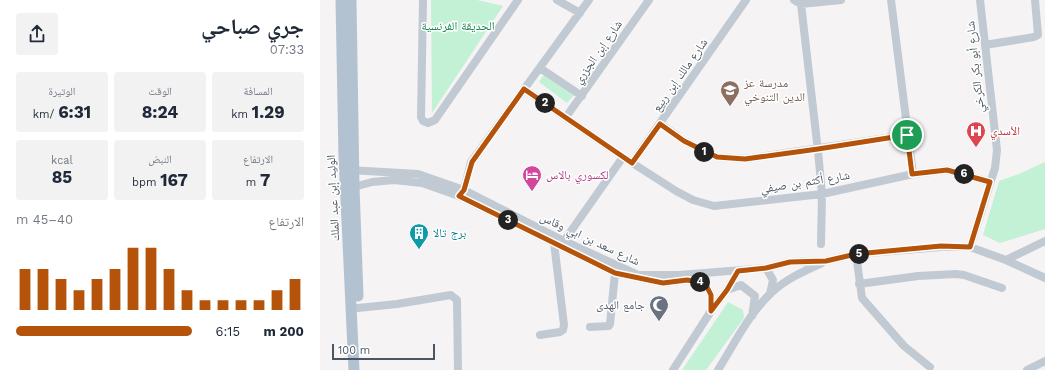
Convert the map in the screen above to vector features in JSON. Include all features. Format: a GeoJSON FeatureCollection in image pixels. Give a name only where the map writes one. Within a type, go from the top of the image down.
{"type":"FeatureCollection","features":[{"type":"Feature","properties":{"kind":"main road","name":"الوليد إبن عبد الملك"},"geometry":{"type":"LineString","coordinates":[[341,0],[350,188],[362,370]]}},
{"type":"Feature","properties":{"kind":"main road","name":"الوليد إبن عبد الملك"},"geometry":{"type":"LineString","coordinates":[[349,170],[350,0]]}},
{"type":"Feature","properties":{"kind":"main road","name":"الوليد إبن عبد الملك"},"geometry":{"type":"LineString","coordinates":[[350,188],[354,370]]}},
{"type":"Feature","properties":{"kind":"street"},"geometry":{"type":"LineString","coordinates":[[423,0],[421,117],[428,123],[435,120],[518,0]]}},
{"type":"Feature","properties":{"kind":"street"},"geometry":{"type":"LineString","coordinates":[[557,0],[580,13]]}},
{"type":"Feature","properties":{"kind":"street"},"geometry":{"type":"LineString","coordinates":[[461,193],[472,162],[589,0]]}},
{"type":"Feature","properties":{"kind":"street","name":"شارع إبن الجزري"},"geometry":{"type":"LineString","coordinates":[[566,117],[649,0]]}},
{"type":"Feature","properties":{"kind":"street","name":"شارع مالك إبن ربيع"},"geometry":{"type":"LineString","coordinates":[[632,163],[746,0]]}},
{"type":"Feature","properties":{"kind":"street"},"geometry":{"type":"LineString","coordinates":[[821,244],[822,194],[818,149],[798,2],[841,0]]}},
{"type":"Feature","properties":{"kind":"street"},"geometry":{"type":"LineString","coordinates":[[891,0],[912,174]]}},
{"type":"Feature","properties":{"kind":"street","name":"شارع أبو بكر الكرخي"},"geometry":{"type":"LineString","coordinates":[[970,247],[995,168],[997,150],[980,0]]}},
{"type":"Feature","properties":{"kind":"street"},"geometry":{"type":"LineString","coordinates":[[985,45],[1034,37],[1038,35],[1035,0]]}},
{"type":"Feature","properties":{"kind":"street"},"geometry":{"type":"LineString","coordinates":[[540,68],[582,96]]}},
{"type":"Feature","properties":{"kind":"street","name":"شارع أكثم بن صيفي"},"geometry":{"type":"LineString","coordinates":[[524,89],[623,157],[676,191],[693,200],[714,206],[822,194],[912,174],[947,170],[990,182]]}},
{"type":"Feature","properties":{"kind":"street"},"geometry":{"type":"LineString","coordinates":[[660,124],[684,141],[717,157],[745,159],[907,135]]}},
{"type":"Feature","properties":{"kind":"street"},"geometry":{"type":"LineString","coordinates":[[564,241],[623,157]]}},
{"type":"Feature","properties":{"kind":"street","name":"شارع سعد بن ابي وقاس"},"geometry":{"type":"LineString","coordinates":[[349,170],[418,174],[638,275],[679,275],[738,271],[766,268],[790,262],[826,261],[856,254],[941,246],[970,247],[1006,260],[1045,278]]}},
{"type":"Feature","properties":{"kind":"street","name":"شارع سعد بن ابي وقاس"},"geometry":{"type":"LineString","coordinates":[[350,188],[372,182],[394,180],[422,183],[461,193],[615,273],[663,283],[687,280],[705,283],[711,295],[711,311]]}},
{"type":"Feature","properties":{"kind":"street"},"geometry":{"type":"LineString","coordinates":[[1006,260],[1045,241]]}},
{"type":"Feature","properties":{"kind":"street"},"geometry":{"type":"LineString","coordinates":[[540,335],[560,332],[563,330],[564,325],[554,242]]}},
{"type":"Feature","properties":{"kind":"street"},"geometry":{"type":"LineString","coordinates":[[856,254],[862,298],[904,346],[930,367]]}},
{"type":"Feature","properties":{"kind":"street"},"geometry":{"type":"LineString","coordinates":[[718,370],[752,317],[770,294],[795,276],[826,261]]}},
{"type":"Feature","properties":{"kind":"street"},"geometry":{"type":"LineString","coordinates":[[766,268],[773,280],[770,294]]}},
{"type":"Feature","properties":{"kind":"street"},"geometry":{"type":"LineString","coordinates":[[673,370],[711,311],[727,290],[738,271]]}},
{"type":"Feature","properties":{"kind":"street"},"geometry":{"type":"LineString","coordinates":[[590,327],[608,326],[610,324],[615,273]]}},
{"type":"Feature","properties":{"kind":"street"},"geometry":{"type":"LineString","coordinates":[[859,284],[918,276],[956,274],[964,275],[1002,288]]}},
{"type":"Feature","properties":{"kind":"street"},"geometry":{"type":"LineString","coordinates":[[727,290],[741,286],[755,296],[752,317]]}},
{"type":"Feature","properties":{"kind":"street"},"geometry":{"type":"LineString","coordinates":[[358,308],[397,304],[451,295],[457,300],[458,370]]}},
{"type":"Feature","properties":{"kind":"street"},"geometry":{"type":"LineString","coordinates":[[1027,370],[1045,362]]}},
{"type":"Feature","properties":{"kind":"green space","name":"الحديقة الفرنسية"},"geometry":{"type":"Polygon","coordinates":[[[431,0],[477,0],[503,6],[432,113],[431,0]]]}},
{"type":"Feature","properties":{"kind":"green space"},"geometry":{"type":"Polygon","coordinates":[[[545,73],[575,94],[567,103],[539,82],[545,73]]]}},
{"type":"Feature","properties":{"kind":"green space"},"geometry":{"type":"Polygon","coordinates":[[[1045,162],[1045,229],[1000,243],[983,235],[999,181],[1045,162]]]}},
{"type":"Feature","properties":{"kind":"green space"},"geometry":{"type":"Polygon","coordinates":[[[728,302],[743,310],[744,318],[706,370],[682,370],[728,302]]]}},
{"type":"Feature","properties":{"kind":"place","name":"مدرسة عز الدين التنوخي"},"geometry":{"type":"Point","coordinates":[730,107]}},
{"type":"Feature","properties":{"kind":"place","name":"الأسدي"},"geometry":{"type":"Point","coordinates":[976,148]}},
{"type":"Feature","properties":{"kind":"place","name":"لكسوري بالاس"},"geometry":{"type":"Point","coordinates":[532,192]}},
{"type":"Feature","properties":{"kind":"place","name":"برج تالا"},"geometry":{"type":"Point","coordinates":[419,250]}},
{"type":"Feature","properties":{"kind":"place","name":"جامع الهدى"},"geometry":{"type":"Point","coordinates":[659,322]}},
{"type":"Feature","properties":{"kind":"route"},"geometry":{"type":"LineString","coordinates":[[524,89],[632,163],[660,124],[701,151],[717,157],[745,159],[907,135],[912,174],[947,170],[990,182],[970,247],[941,246],[856,254],[826,261],[790,262],[766,268],[738,271],[727,290],[711,311],[711,295],[705,283],[687,280],[663,283],[615,273],[459,196],[464,190],[472,162],[524,89]]}}]}
